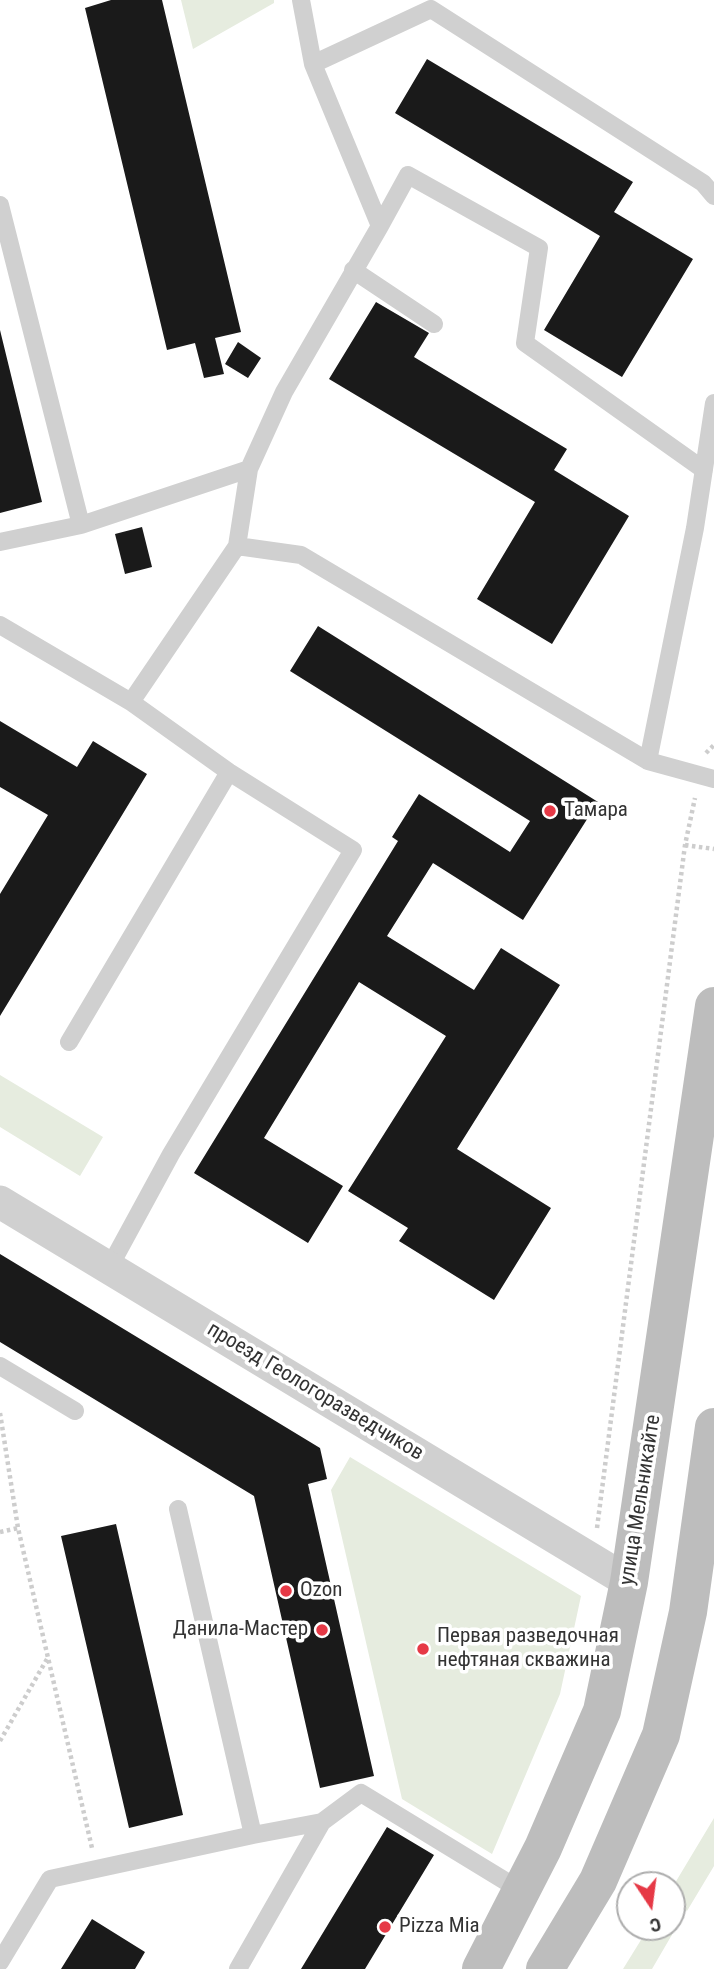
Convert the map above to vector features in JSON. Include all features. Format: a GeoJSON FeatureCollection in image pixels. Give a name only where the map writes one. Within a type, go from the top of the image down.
{"type":"FeatureCollection","features":[{"type":"Feature","properties":{"kind":"main road","name":"улица Мельникайте"},"geometry":{"type":"LineString","coordinates":[[481,1969],[543,1848],[601,1711],[618,1575],[714,1006]]}},
{"type":"Feature","properties":{"kind":"main road"},"geometry":{"type":"LineString","coordinates":[[545,1969],[598,1881],[661,1735],[688,1612],[714,1427]]}},
{"type":"Feature","properties":{"kind":"street","name":"проезд Геологоразведчиков"},"geometry":{"type":"LineString","coordinates":[[0,1202],[618,1575]]}},
{"type":"Feature","properties":{"kind":"lane"},"geometry":{"type":"LineString","coordinates":[[301,0],[313,64],[380,226]]}},
{"type":"Feature","properties":{"kind":"lane"},"geometry":{"type":"LineString","coordinates":[[313,64],[431,9],[703,183],[714,196]]}},
{"type":"Feature","properties":{"kind":"lane"},"geometry":{"type":"LineString","coordinates":[[131,702],[237,546],[249,469],[284,391],[408,175],[539,248],[525,343],[704,470]]}},
{"type":"Feature","properties":{"kind":"lane"},"geometry":{"type":"LineString","coordinates":[[0,205],[81,525]]}},
{"type":"Feature","properties":{"kind":"lane"},"geometry":{"type":"LineString","coordinates":[[352,270],[434,324]]}},
{"type":"Feature","properties":{"kind":"lane"},"geometry":{"type":"LineString","coordinates":[[648,761],[704,470],[714,403]]}},
{"type":"Feature","properties":{"kind":"lane"},"geometry":{"type":"LineString","coordinates":[[0,542],[81,525],[249,469]]}},
{"type":"Feature","properties":{"kind":"lane"},"geometry":{"type":"LineString","coordinates":[[237,546],[301,555],[648,761],[707,777]]}},
{"type":"Feature","properties":{"kind":"lane"},"geometry":{"type":"LineString","coordinates":[[0,625],[131,702],[229,772],[353,850],[172,1154],[109,1268]]}},
{"type":"Feature","properties":{"kind":"lane"},"geometry":{"type":"LineString","coordinates":[[69,1042],[229,772]]}},
{"type":"Feature","properties":{"kind":"lane"},"geometry":{"type":"LineString","coordinates":[[0,1366],[75,1411]]}},
{"type":"Feature","properties":{"kind":"lane"},"geometry":{"type":"LineString","coordinates":[[178,1509],[253,1835]]}},
{"type":"Feature","properties":{"kind":"lane"},"geometry":{"type":"LineString","coordinates":[[239,1969],[322,1822],[361,1793],[520,1890]]}},
{"type":"Feature","properties":{"kind":"lane"},"geometry":{"type":"LineString","coordinates":[[0,1962],[50,1879],[322,1822]]}},
{"type":"Feature","properties":{"kind":"path"},"geometry":{"type":"LineString","coordinates":[[618,1575],[597,1531],[685,845],[707,777],[704,754],[714,745]]}},
{"type":"Feature","properties":{"kind":"path"},"geometry":{"type":"LineString","coordinates":[[685,845],[714,849]]}},
{"type":"Feature","properties":{"kind":"path"},"geometry":{"type":"LineString","coordinates":[[0,1413],[18,1528],[97,1869]]}},
{"type":"Feature","properties":{"kind":"path"},"geometry":{"type":"LineString","coordinates":[[0,1532],[18,1528]]}},
{"type":"Feature","properties":{"kind":"path"},"geometry":{"type":"LineString","coordinates":[[0,1741],[47,1658]]}},
{"type":"Feature","properties":{"kind":"shaded area"},"geometry":{"type":"Polygon","coordinates":[[[181,0],[274,0],[274,3],[193,49],[181,0]]]}},
{"type":"Feature","properties":{"kind":"shaded area"},"geometry":{"type":"Polygon","coordinates":[[[0,1075],[103,1137],[80,1176],[0,1127],[0,1075]]]}},
{"type":"Feature","properties":{"kind":"shaded area"},"geometry":{"type":"Polygon","coordinates":[[[350,1457],[581,1596],[560,1694],[492,1854],[402,1799],[331,1490],[350,1457]]]}},
{"type":"Feature","properties":{"kind":"shaded area"},"geometry":{"type":"Polygon","coordinates":[[[714,1818],[714,1866],[687,1911],[686,1871],[682,1871],[714,1818]]]}},
{"type":"Feature","properties":{"kind":"shaded area"},"geometry":{"type":"Polygon","coordinates":[[[640,1941],[668,1941],[652,1969],[623,1969],[640,1941]]]}},
{"type":"Feature","properties":{"kind":"building"},"geometry":{"type":"Polygon","coordinates":[[[111,0],[162,0],[241,332],[215,338],[224,374],[204,378],[195,343],[167,350],[85,8],[111,0]]]}},
{"type":"Feature","properties":{"kind":"building"},"geometry":{"type":"Polygon","coordinates":[[[427,59],[633,182],[614,212],[693,259],[622,377],[544,330],[600,236],[395,113],[427,59]]]}},
{"type":"Feature","properties":{"kind":"building"},"geometry":{"type":"Polygon","coordinates":[[[376,302],[429,333],[414,357],[567,449],[554,470],[629,516],[552,644],[477,599],[535,502],[329,379],[376,302]]]}},
{"type":"Feature","properties":{"kind":"building"},"geometry":{"type":"Polygon","coordinates":[[[0,330],[42,502],[0,513],[0,330]]]}},
{"type":"Feature","properties":{"kind":"building"},"geometry":{"type":"Polygon","coordinates":[[[238,342],[261,358],[248,378],[225,364],[238,342]]]}},
{"type":"Feature","properties":{"kind":"building"},"geometry":{"type":"Polygon","coordinates":[[[142,527],[152,567],[125,574],[115,534],[142,527]]]}},
{"type":"Feature","properties":{"kind":"building"},"geometry":{"type":"Polygon","coordinates":[[[318,626],[598,802],[523,920],[433,863],[387,936],[474,990],[501,948],[560,985],[457,1149],[551,1208],[494,1300],[399,1241],[408,1228],[348,1191],[446,1036],[359,982],[264,1138],[343,1186],[308,1243],[194,1173],[398,841],[392,837],[419,794],[510,852],[530,821],[290,671],[318,626]]]}},
{"type":"Feature","properties":{"kind":"building"},"geometry":{"type":"Polygon","coordinates":[[[0,721],[77,767],[93,741],[147,774],[0,1016],[0,894],[48,815],[0,787],[0,721]]]}},
{"type":"Feature","properties":{"kind":"building"},"geometry":{"type":"Polygon","coordinates":[[[0,1254],[320,1448],[327,1479],[308,1484],[374,1776],[320,1788],[254,1496],[0,1342],[0,1254]]]}},
{"type":"Feature","properties":{"kind":"building"},"geometry":{"type":"Polygon","coordinates":[[[116,1524],[183,1815],[129,1828],[61,1536],[116,1524]]]}},
{"type":"Feature","properties":{"kind":"building"},"geometry":{"type":"Polygon","coordinates":[[[387,1827],[434,1855],[365,1969],[301,1969],[387,1827]]]}},
{"type":"Feature","properties":{"kind":"building"},"geometry":{"type":"Polygon","coordinates":[[[92,1919],[145,1952],[135,1969],[61,1969],[92,1919]]]}},
{"type":"Feature","properties":{"kind":"place","name":"Тамара"},"geometry":{"type":"Point","coordinates":[550,811]}},
{"type":"Feature","properties":{"kind":"place","name":"Ozon"},"geometry":{"type":"Point","coordinates":[286,1591]}},
{"type":"Feature","properties":{"kind":"place","name":"Данила-Мастер"},"geometry":{"type":"Point","coordinates":[322,1630]}},
{"type":"Feature","properties":{"kind":"place","name":"Первая разведочная нефтяная скважина"},"geometry":{"type":"Point","coordinates":[423,1649]}},
{"type":"Feature","properties":{"kind":"place","name":"Pizza Mia"},"geometry":{"type":"Point","coordinates":[385,1927]}}]}
